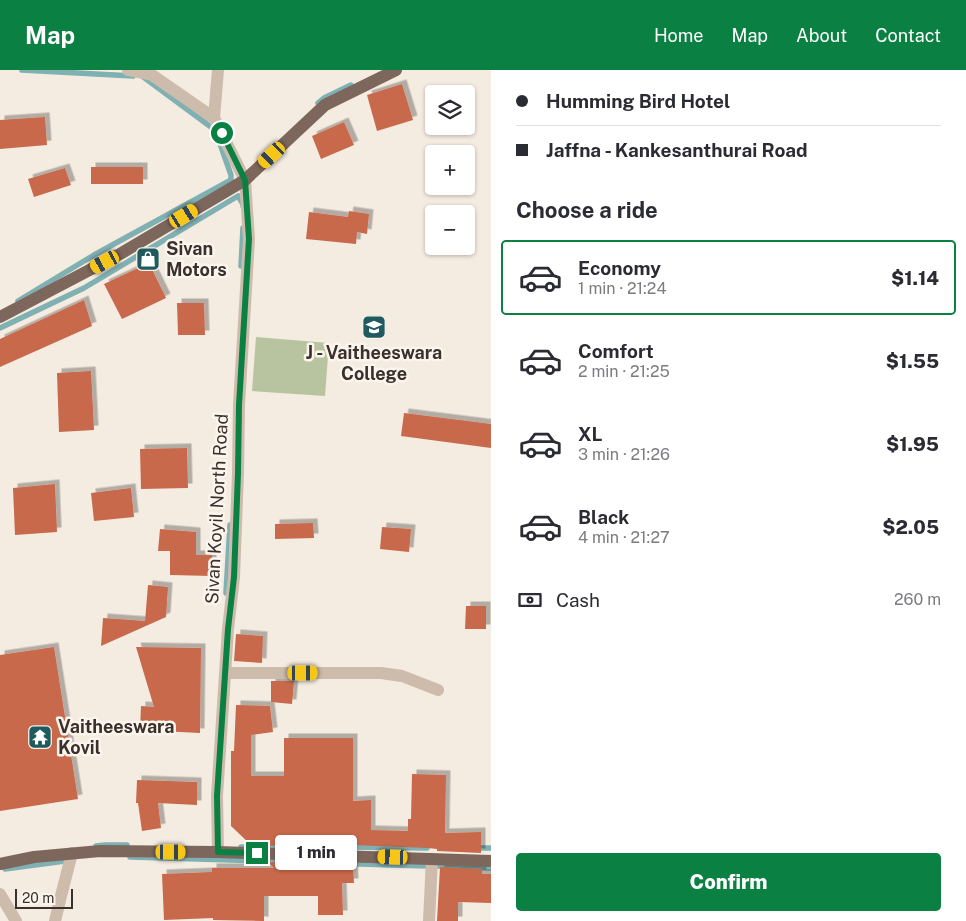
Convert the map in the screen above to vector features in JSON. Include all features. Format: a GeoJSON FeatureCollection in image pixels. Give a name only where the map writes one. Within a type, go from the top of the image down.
{"type":"FeatureCollection","features":[{"type":"Feature","properties":{"kind":"main road"},"geometry":{"type":"LineString","coordinates":[[0,318],[120,254],[245,180],[325,105],[396,70]]}},
{"type":"Feature","properties":{"kind":"main road"},"geometry":{"type":"LineString","coordinates":[[0,864],[34,857],[72,853],[218,846],[491,861]]}},
{"type":"Feature","properties":{"kind":"street"},"geometry":{"type":"LineString","coordinates":[[128,70],[152,75],[214,118],[245,180]]}},
{"type":"Feature","properties":{"kind":"street"},"geometry":{"type":"LineString","coordinates":[[214,118],[218,70]]}},
{"type":"Feature","properties":{"kind":"street","name":"Sivan Koyil North Road"},"geometry":{"type":"LineString","coordinates":[[218,846],[217,796],[225,672],[234,577],[239,405],[249,239],[245,180]]}},
{"type":"Feature","properties":{"kind":"street"},"geometry":{"type":"LineString","coordinates":[[225,672],[380,673],[402,676],[438,690]]}},
{"type":"Feature","properties":{"kind":"street"},"geometry":{"type":"LineString","coordinates":[[55,921],[72,853]]}},
{"type":"Feature","properties":{"kind":"street"},"geometry":{"type":"LineString","coordinates":[[429,921],[432,859]]}},
{"type":"Feature","properties":{"kind":"street"},"geometry":{"type":"LineString","coordinates":[[0,894],[16,921]]}},
{"type":"Feature","properties":{"kind":"green space"},"geometry":{"type":"Polygon","coordinates":[[[256,337],[329,343],[325,396],[252,391],[256,337]]]}},
{"type":"Feature","properties":{"kind":"building"},"geometry":{"type":"Polygon","coordinates":[[[402,84],[413,120],[377,131],[367,95],[402,84]]]}},
{"type":"Feature","properties":{"kind":"building"},"geometry":{"type":"Polygon","coordinates":[[[45,117],[47,145],[0,149],[0,120],[45,117]]]}},
{"type":"Feature","properties":{"kind":"building"},"geometry":{"type":"Polygon","coordinates":[[[344,122],[354,145],[321,159],[312,136],[344,122]]]}},
{"type":"Feature","properties":{"kind":"building"},"geometry":{"type":"Polygon","coordinates":[[[91,167],[143,167],[143,184],[91,184],[91,167]]]}},
{"type":"Feature","properties":{"kind":"building"},"geometry":{"type":"Polygon","coordinates":[[[65,168],[71,185],[34,197],[28,179],[65,168]]]}},
{"type":"Feature","properties":{"kind":"building"},"geometry":{"type":"Polygon","coordinates":[[[349,211],[369,214],[367,234],[357,232],[356,244],[306,239],[309,212],[348,217],[349,211]]]}},
{"type":"Feature","properties":{"kind":"building"},"geometry":{"type":"Polygon","coordinates":[[[149,263],[166,298],[122,319],[104,284],[149,263]]]}},
{"type":"Feature","properties":{"kind":"building"},"geometry":{"type":"Polygon","coordinates":[[[84,300],[92,326],[0,367],[0,339],[84,300]]]}},
{"type":"Feature","properties":{"kind":"building"},"geometry":{"type":"Polygon","coordinates":[[[177,303],[204,303],[205,335],[178,335],[177,303]]]}},
{"type":"Feature","properties":{"kind":"building"},"geometry":{"type":"Polygon","coordinates":[[[91,371],[94,430],[59,432],[57,373],[91,371]]]}},
{"type":"Feature","properties":{"kind":"building"},"geometry":{"type":"Polygon","coordinates":[[[404,413],[491,424],[491,448],[401,436],[404,413]]]}},
{"type":"Feature","properties":{"kind":"building"},"geometry":{"type":"Polygon","coordinates":[[[187,448],[188,488],[141,489],[140,449],[187,448]]]}},
{"type":"Feature","properties":{"kind":"building"},"geometry":{"type":"Polygon","coordinates":[[[55,484],[57,532],[15,535],[13,488],[55,484]]]}},
{"type":"Feature","properties":{"kind":"building"},"geometry":{"type":"Polygon","coordinates":[[[131,488],[134,517],[94,521],[91,493],[131,488]]]}},
{"type":"Feature","properties":{"kind":"building"},"geometry":{"type":"Polygon","coordinates":[[[313,523],[314,538],[275,539],[275,524],[313,523]]]}},
{"type":"Feature","properties":{"kind":"building"},"geometry":{"type":"Polygon","coordinates":[[[382,527],[411,529],[409,552],[380,549],[382,527]]]}},
{"type":"Feature","properties":{"kind":"building"},"geometry":{"type":"Polygon","coordinates":[[[160,529],[196,532],[196,555],[212,555],[212,576],[170,575],[170,551],[158,551],[160,529]]]}},
{"type":"Feature","properties":{"kind":"building"},"geometry":{"type":"Polygon","coordinates":[[[148,585],[168,587],[166,617],[101,646],[103,618],[145,621],[148,585]]]}},
{"type":"Feature","properties":{"kind":"building"},"geometry":{"type":"Polygon","coordinates":[[[466,606],[486,606],[486,629],[465,629],[466,606]]]}},
{"type":"Feature","properties":{"kind":"building"},"geometry":{"type":"Polygon","coordinates":[[[236,634],[263,636],[262,663],[234,661],[236,634]]]}},
{"type":"Feature","properties":{"kind":"building"},"geometry":{"type":"Polygon","coordinates":[[[54,647],[78,799],[0,811],[0,655],[54,647]]]}},
{"type":"Feature","properties":{"kind":"building"},"geometry":{"type":"Polygon","coordinates":[[[136,647],[201,648],[200,733],[140,730],[141,706],[154,707],[136,647]]]}},
{"type":"Feature","properties":{"kind":"building"},"geometry":{"type":"Polygon","coordinates":[[[271,681],[294,681],[292,704],[271,702],[271,681]]]}},
{"type":"Feature","properties":{"kind":"building"},"geometry":{"type":"Polygon","coordinates":[[[236,705],[270,706],[273,732],[251,735],[251,776],[284,776],[284,738],[353,738],[353,801],[371,800],[371,830],[408,831],[408,819],[411,819],[412,774],[446,775],[445,833],[481,832],[481,853],[437,851],[437,849],[428,848],[353,845],[353,848],[251,845],[231,826],[231,751],[234,751],[236,705]]]}},
{"type":"Feature","properties":{"kind":"building"},"geometry":{"type":"Polygon","coordinates":[[[137,780],[197,782],[197,805],[158,803],[161,828],[142,831],[138,803],[136,803],[137,780]]]}},
{"type":"Feature","properties":{"kind":"building"},"geometry":{"type":"Polygon","coordinates":[[[268,862],[353,865],[354,883],[342,883],[343,915],[318,915],[318,896],[264,896],[264,921],[213,920],[213,918],[164,920],[162,874],[212,872],[212,868],[274,868],[268,862]]]}},
{"type":"Feature","properties":{"kind":"building"},"geometry":{"type":"Polygon","coordinates":[[[440,867],[482,869],[482,874],[491,874],[491,903],[458,902],[458,921],[437,921],[440,867]]]}},
{"type":"Feature","properties":{"kind":"waterway"},"geometry":{"type":"LineString","coordinates":[[22,70],[133,76]]}},
{"type":"Feature","properties":{"kind":"waterway"},"geometry":{"type":"LineString","coordinates":[[142,76],[215,130]]}},
{"type":"Feature","properties":{"kind":"waterway"},"geometry":{"type":"LineString","coordinates":[[318,103],[324,98],[351,85]]}},
{"type":"Feature","properties":{"kind":"waterway"},"geometry":{"type":"LineString","coordinates":[[18,301],[94,255],[231,180],[218,138]]}},
{"type":"Feature","properties":{"kind":"waterway"},"geometry":{"type":"LineString","coordinates":[[0,328],[84,288],[238,196],[243,206]]}},
{"type":"Feature","properties":{"kind":"waterway"},"geometry":{"type":"LineString","coordinates":[[241,266],[243,228]]}},
{"type":"Feature","properties":{"kind":"waterway"},"geometry":{"type":"LineString","coordinates":[[226,593],[230,525]]}},
{"type":"Feature","properties":{"kind":"waterway"},"geometry":{"type":"LineString","coordinates":[[96,846],[127,845]]}},
{"type":"Feature","properties":{"kind":"waterway"},"geometry":{"type":"LineString","coordinates":[[241,847],[329,847]]}},
{"type":"Feature","properties":{"kind":"waterway"},"geometry":{"type":"LineString","coordinates":[[346,847],[427,848]]}},
{"type":"Feature","properties":{"kind":"waterway"},"geometry":{"type":"LineString","coordinates":[[474,848],[491,848]]}},
{"type":"Feature","properties":{"kind":"waterway"},"geometry":{"type":"LineString","coordinates":[[130,857],[426,866]]}},
{"type":"Feature","properties":{"kind":"waterway"},"geometry":{"type":"LineString","coordinates":[[5,869],[65,861]]}},
{"type":"Feature","properties":{"kind":"waterway"},"geometry":{"type":"LineString","coordinates":[[437,866],[491,868]]}},
{"type":"Feature","properties":{"kind":"place","name":"Sivan Motors"},"geometry":{"type":"Point","coordinates":[148,259]}},
{"type":"Feature","properties":{"kind":"place","name":"J - Vaitheeswara College"},"geometry":{"type":"Point","coordinates":[374,327]}},
{"type":"Feature","properties":{"kind":"place","name":"Vaitheeswara Kovil"},"geometry":{"type":"Point","coordinates":[40,737]}},
{"type":"Feature","properties":{"kind":"route"},"geometry":{"type":"LineString","coordinates":[[222,133],[245,180],[249,239],[239,405],[234,577],[228,629],[217,796],[218,852],[257,853]]}}]}
